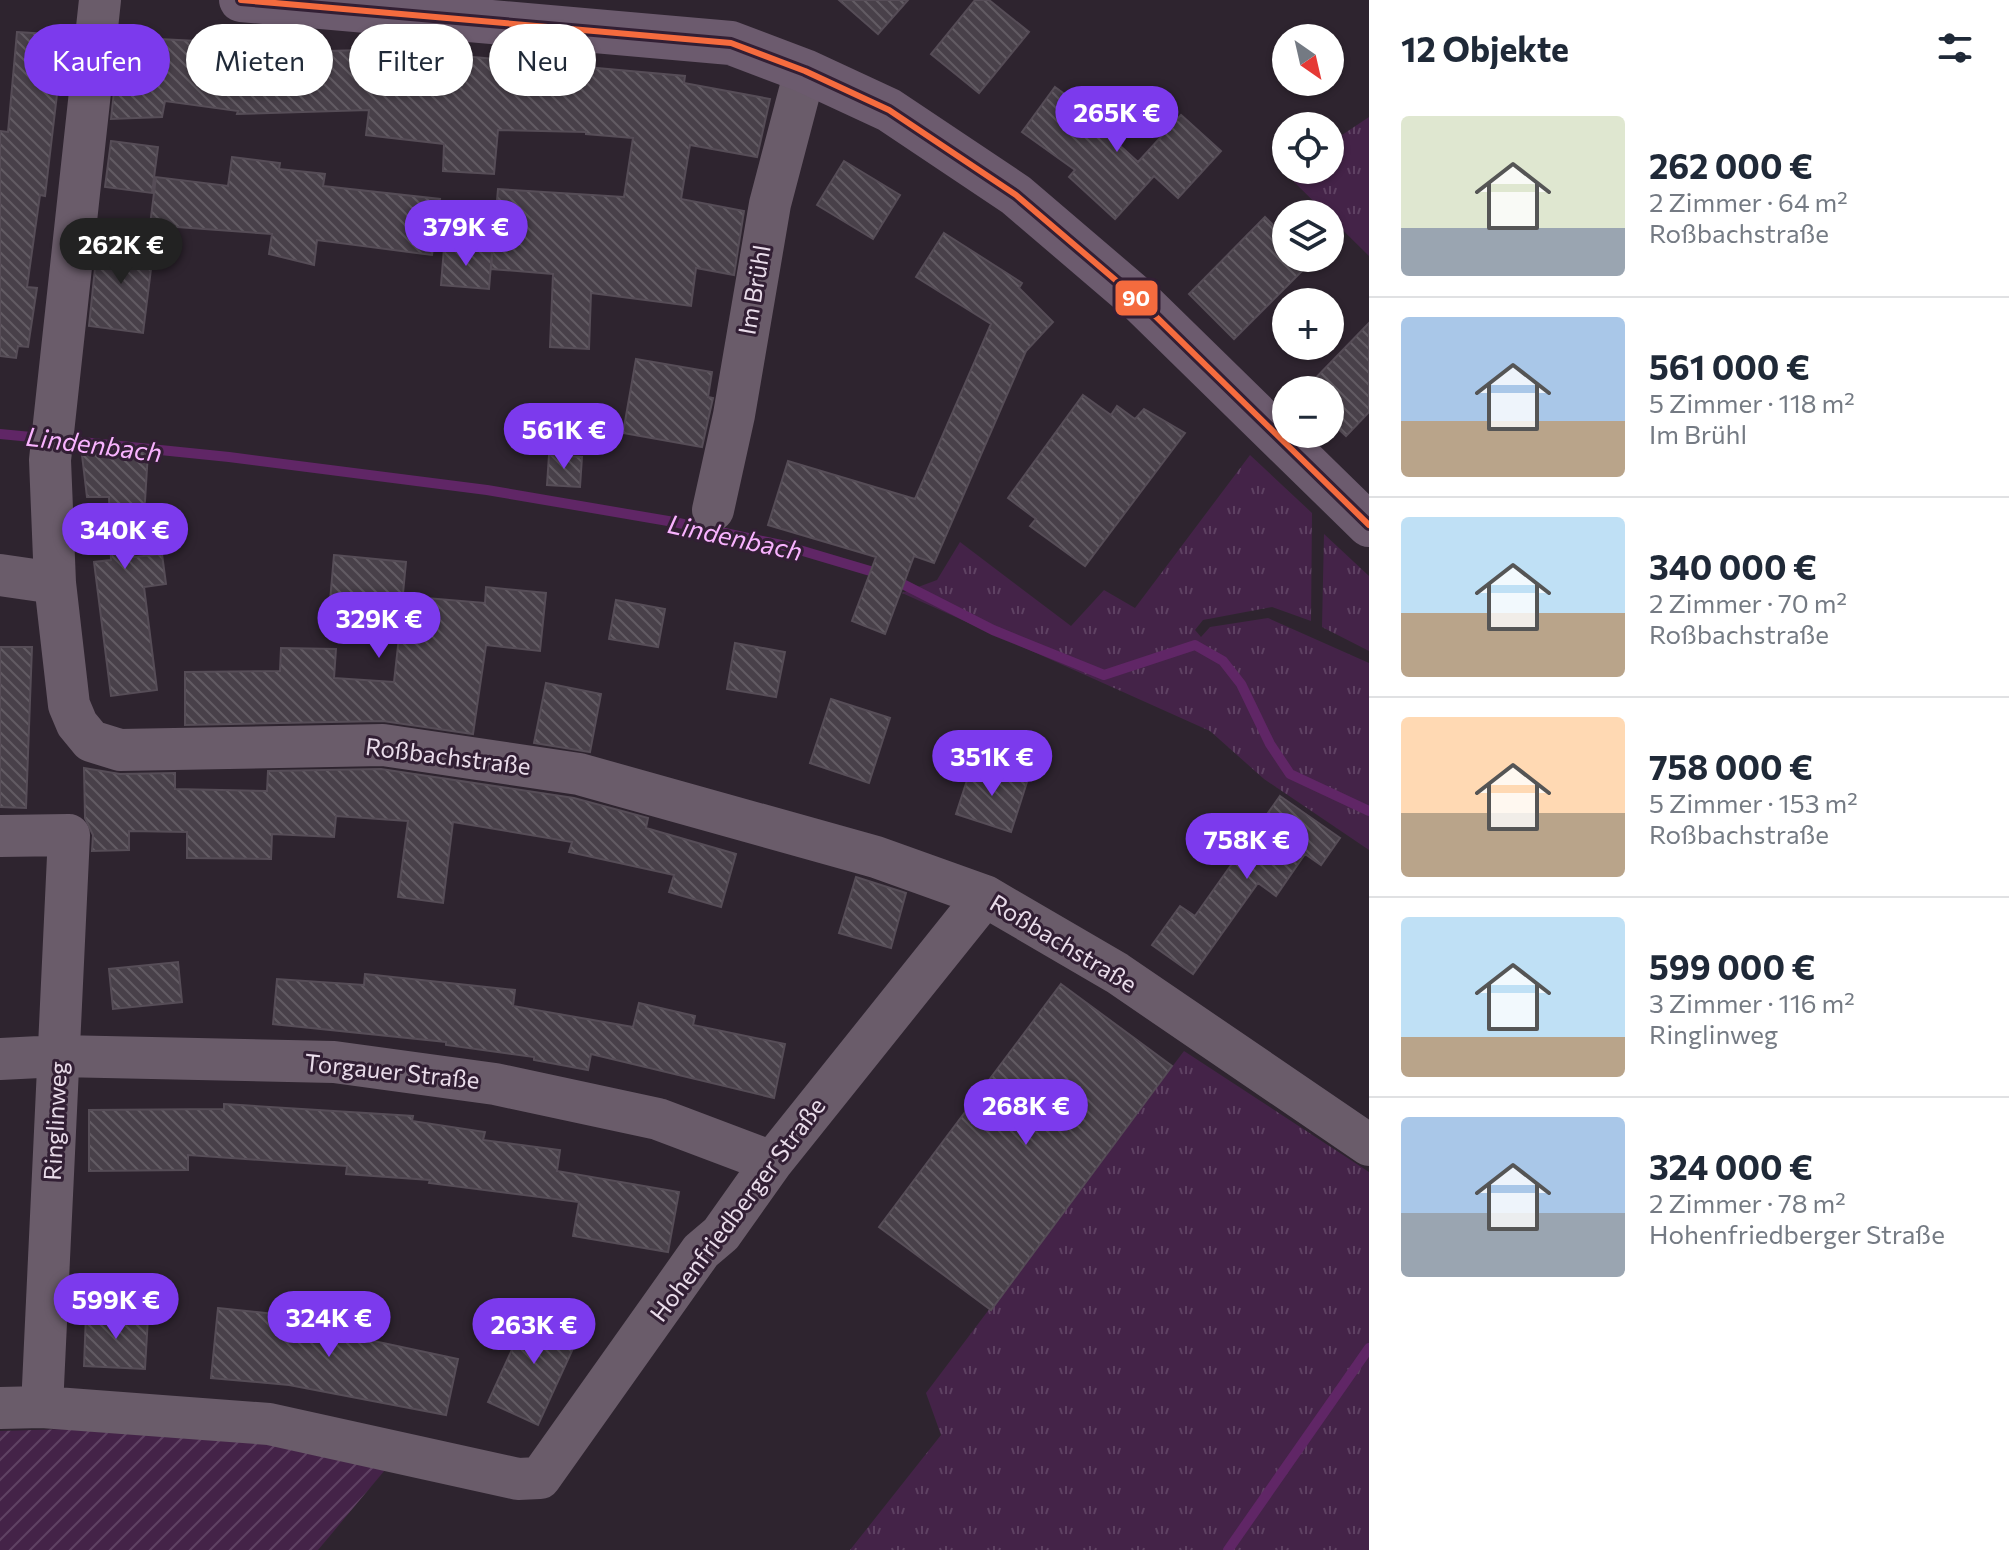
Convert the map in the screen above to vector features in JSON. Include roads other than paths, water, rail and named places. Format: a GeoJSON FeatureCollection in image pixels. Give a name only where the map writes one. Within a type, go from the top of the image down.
{"type":"FeatureCollection","features":[{"type":"Feature","properties":{"kind":"main road"},"geometry":{"type":"LineString","coordinates":[[241,0],[731,43],[805,71],[889,110],[1016,195],[1140,301],[1369,525]]}},
{"type":"Feature","properties":{"kind":"street","name":"Roßbachstraße"},"geometry":{"type":"LineString","coordinates":[[100,0],[50,460],[55,583],[69,705],[77,724],[91,741],[120,750],[383,745],[579,774],[876,857],[985,896],[1117,973],[1369,1145]]}},
{"type":"Feature","properties":{"kind":"street","name":"Im Brühl"},"geometry":{"type":"LineString","coordinates":[[713,510],[734,415],[770,204],[805,71]]}},
{"type":"Feature","properties":{"kind":"street"},"geometry":{"type":"LineString","coordinates":[[0,575],[55,583]]}},
{"type":"Feature","properties":{"kind":"street","name":"Ringlinweg"},"geometry":{"type":"LineString","coordinates":[[0,836],[69,835],[42,1407]]}},
{"type":"Feature","properties":{"kind":"street","name":"Hohenfriedberger Straße"},"geometry":{"type":"LineString","coordinates":[[0,1408],[42,1407],[269,1424],[518,1479],[540,1478],[701,1251],[721,1234],[772,1162],[985,896]]}},
{"type":"Feature","properties":{"kind":"street","name":"Torgauer Straße"},"geometry":{"type":"LineString","coordinates":[[0,1059],[59,1056],[334,1062],[495,1084],[658,1119],[772,1162]]}},
{"type":"Feature","properties":{"kind":"waterway","name":"Lindenbach"},"geometry":{"type":"LineString","coordinates":[[0,434],[42,438]]}},
{"type":"Feature","properties":{"kind":"waterway","name":"Lindenbach"},"geometry":{"type":"LineString","coordinates":[[62,440],[229,457],[487,490],[674,522],[786,546],[887,576],[993,630],[1104,675],[1195,645],[1223,661],[1241,684],[1270,744],[1290,774],[1369,811]]}},
{"type":"Feature","properties":{"kind":"waterway"},"geometry":{"type":"LineString","coordinates":[[1228,1550],[1369,1348]]}}]}
